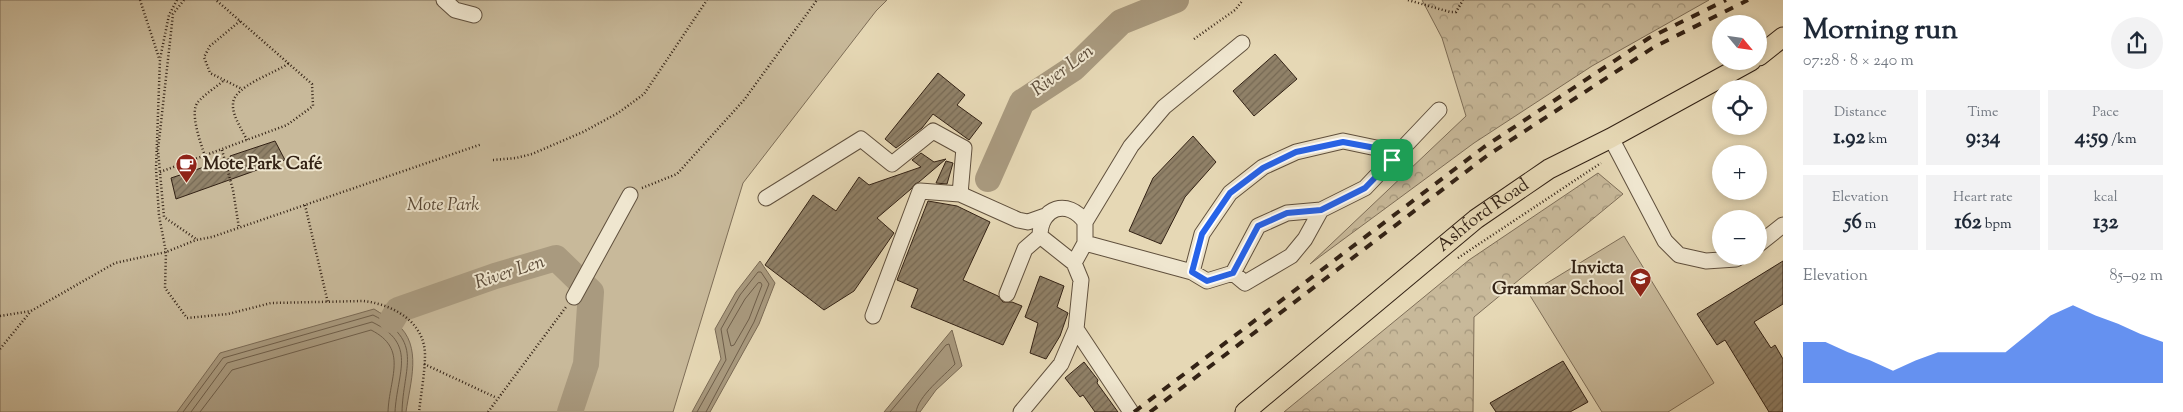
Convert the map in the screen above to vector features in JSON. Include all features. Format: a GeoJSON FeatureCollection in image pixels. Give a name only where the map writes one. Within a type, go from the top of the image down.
{"type":"FeatureCollection","features":[{"type":"Feature","properties":{"kind":"main road"},"geometry":{"type":"LineString","coordinates":[[1768,49],[1783,37]]}},
{"type":"Feature","properties":{"kind":"main road","name":"Ashford Road"},"geometry":{"type":"LineString","coordinates":[[1245,412],[1476,219],[1548,169],[1615,145],[1736,70]]}},
{"type":"Feature","properties":{"kind":"street"},"geometry":{"type":"LineString","coordinates":[[444,0],[455,10],[474,15]]}},
{"type":"Feature","properties":{"kind":"street"},"geometry":{"type":"LineString","coordinates":[[1074,263],[1085,243],[1085,222],[1130,146],[1164,107],[1242,43]]}},
{"type":"Feature","properties":{"kind":"street"},"geometry":{"type":"LineString","coordinates":[[1085,243],[1192,272],[1207,281],[1233,273],[1258,226],[1287,213],[1321,210],[1365,188],[1439,110]]}},
{"type":"Feature","properties":{"kind":"street"},"geometry":{"type":"LineString","coordinates":[[766,198],[861,140],[892,164],[933,131],[964,148],[960,194]]}},
{"type":"Feature","properties":{"kind":"street"},"geometry":{"type":"LineString","coordinates":[[1192,272],[1202,234],[1230,193],[1263,168],[1296,152],[1343,142],[1381,149],[1392,160]]}},
{"type":"Feature","properties":{"kind":"street"},"geometry":{"type":"LineString","coordinates":[[1615,145],[1665,241],[1679,255],[1712,261]]}},
{"type":"Feature","properties":{"kind":"street"},"geometry":{"type":"LineString","coordinates":[[872,316],[920,191],[960,194],[1018,220],[1028,222],[1060,208],[1068,208],[1076,212],[1085,222]]}},
{"type":"Feature","properties":{"kind":"street"},"geometry":{"type":"LineString","coordinates":[[574,297],[590,266],[635,192]]}},
{"type":"Feature","properties":{"kind":"street"},"geometry":{"type":"LineString","coordinates":[[1233,273],[1245,283],[1291,256],[1305,239],[1321,210]]}},
{"type":"Feature","properties":{"kind":"street"},"geometry":{"type":"LineString","coordinates":[[1007,294],[1025,249],[1040,236],[1040,228],[1045,216]]}},
{"type":"Feature","properties":{"kind":"street"},"geometry":{"type":"LineString","coordinates":[[1767,238],[1783,225]]}},
{"type":"Feature","properties":{"kind":"street"},"geometry":{"type":"LineString","coordinates":[[1021,412],[1061,364],[1076,329],[1081,280],[1074,263],[1040,236]]}},
{"type":"Feature","properties":{"kind":"street"},"geometry":{"type":"LineString","coordinates":[[1076,329],[1131,412]]}},
{"type":"Feature","properties":{"kind":"path"},"geometry":{"type":"LineString","coordinates":[[140,0],[160,59]]}},
{"type":"Feature","properties":{"kind":"path"},"geometry":{"type":"LineString","coordinates":[[177,0],[169,15],[160,59],[156,169],[159,216],[166,252],[165,288],[186,318],[228,314],[271,303],[363,301],[391,308],[401,314],[420,333],[425,353],[419,412]]}},
{"type":"Feature","properties":{"kind":"path"},"geometry":{"type":"LineString","coordinates":[[184,0],[173,14],[158,150],[164,217],[196,240]]}},
{"type":"Feature","properties":{"kind":"path"},"geometry":{"type":"LineString","coordinates":[[160,172],[287,125],[313,106],[312,84],[216,0]]}},
{"type":"Feature","properties":{"kind":"path"},"geometry":{"type":"LineString","coordinates":[[493,160],[516,158],[532,154],[601,123],[634,102],[644,94],[707,0]]}},
{"type":"Feature","properties":{"kind":"path"},"geometry":{"type":"LineString","coordinates":[[635,192],[677,174],[744,100],[817,0]]}},
{"type":"Feature","properties":{"kind":"path"},"geometry":{"type":"LineString","coordinates":[[1194,39],[1235,10],[1242,0]]}},
{"type":"Feature","properties":{"kind":"path"},"geometry":{"type":"LineString","coordinates":[[1408,0],[1456,12],[1463,0]]}},
{"type":"Feature","properties":{"kind":"path"},"geometry":{"type":"LineString","coordinates":[[240,21],[210,46],[204,57],[210,73],[242,89]]}},
{"type":"Feature","properties":{"kind":"path"},"geometry":{"type":"LineString","coordinates":[[247,140],[234,112],[233,103],[242,89],[288,63]]}},
{"type":"Feature","properties":{"kind":"path"},"geometry":{"type":"LineString","coordinates":[[205,156],[195,119],[195,108],[198,102],[223,81]]}},
{"type":"Feature","properties":{"kind":"path"},"geometry":{"type":"LineString","coordinates":[[0,316],[31,311],[115,263],[166,252],[196,240],[239,228],[482,144]]}},
{"type":"Feature","properties":{"kind":"path"},"geometry":{"type":"LineString","coordinates":[[1456,259],[1615,145]]}},
{"type":"Feature","properties":{"kind":"path"},"geometry":{"type":"LineString","coordinates":[[222,150],[233,190],[239,228]]}},
{"type":"Feature","properties":{"kind":"path"},"geometry":{"type":"LineString","coordinates":[[305,205],[328,303]]}},
{"type":"Feature","properties":{"kind":"path"},"geometry":{"type":"LineString","coordinates":[[488,412],[574,297]]}},
{"type":"Feature","properties":{"kind":"path"},"geometry":{"type":"LineString","coordinates":[[0,349],[31,311]]}},
{"type":"Feature","properties":{"kind":"path"},"geometry":{"type":"LineString","coordinates":[[424,364],[497,398]]}},
{"type":"Feature","properties":{"kind":"green space","name":"Mote Park"},"geometry":{"type":"Polygon","coordinates":[[[0,0],[887,0],[876,11],[743,183],[673,412],[0,412],[0,0]]]}},
{"type":"Feature","properties":{"kind":"green space"},"geometry":{"type":"Polygon","coordinates":[[[1422,0],[1709,0],[1592,66],[1474,143],[1310,264],[1466,116],[1442,38],[1422,0]]]}},
{"type":"Feature","properties":{"kind":"green space"},"geometry":{"type":"Polygon","coordinates":[[[1598,173],[1623,194],[1474,317],[1473,412],[1284,412],[1469,260],[1598,173]]]}},
{"type":"Feature","properties":{"kind":"green space"},"geometry":{"type":"Polygon","coordinates":[[[1624,236],[1714,383],[1668,412],[1602,412],[1529,294],[1624,236]]]}},
{"type":"Feature","properties":{"kind":"water"},"geometry":{"type":"Polygon","coordinates":[[[760,261],[775,283],[759,324],[710,412],[692,412],[721,359],[715,329],[736,292],[760,261]]]}},
{"type":"Feature","properties":{"kind":"water"},"geometry":{"type":"Polygon","coordinates":[[[374,309],[397,324],[405,333],[410,343],[413,365],[406,412],[177,412],[220,353],[374,309]]]}},
{"type":"Feature","properties":{"kind":"water"},"geometry":{"type":"Polygon","coordinates":[[[952,330],[962,366],[936,390],[920,412],[884,412],[952,330]]]}},
{"type":"Feature","properties":{"kind":"building"},"geometry":{"type":"Polygon","coordinates":[[[1275,54],[1297,79],[1254,116],[1233,91],[1275,54]]]}},
{"type":"Feature","properties":{"kind":"building"},"geometry":{"type":"Polygon","coordinates":[[[938,73],[965,95],[957,105],[982,123],[969,140],[933,114],[922,128],[896,148],[885,139],[938,73]]]}},
{"type":"Feature","properties":{"kind":"building"},"geometry":{"type":"Polygon","coordinates":[[[1193,136],[1216,162],[1185,197],[1161,244],[1129,231],[1153,178],[1193,136]]]}},
{"type":"Feature","properties":{"kind":"building"},"geometry":{"type":"Polygon","coordinates":[[[275,141],[285,160],[176,199],[171,178],[275,141]]]}},
{"type":"Feature","properties":{"kind":"building"},"geometry":{"type":"Polygon","coordinates":[[[921,153],[934,162],[946,159],[877,218],[894,233],[854,291],[824,310],[765,265],[813,195],[836,211],[859,177],[869,185],[921,167],[912,160],[921,153]]]}},
{"type":"Feature","properties":{"kind":"building"},"geometry":{"type":"Polygon","coordinates":[[[946,161],[953,163],[947,184],[936,183],[946,161]]]}},
{"type":"Feature","properties":{"kind":"building"},"geometry":{"type":"Polygon","coordinates":[[[928,201],[957,206],[990,222],[963,280],[998,296],[1003,302],[1012,302],[1022,306],[1003,345],[911,307],[918,289],[897,280],[928,201]]]}},
{"type":"Feature","properties":{"kind":"building"},"geometry":{"type":"Polygon","coordinates":[[[1783,261],[1783,304],[1754,322],[1771,348],[1775,345],[1783,359],[1783,412],[1769,412],[1725,340],[1717,345],[1697,314],[1783,261]]]}},
{"type":"Feature","properties":{"kind":"building"},"geometry":{"type":"Polygon","coordinates":[[[1040,276],[1064,286],[1057,307],[1068,313],[1060,336],[1046,359],[1030,353],[1038,323],[1025,317],[1040,276]]]}},
{"type":"Feature","properties":{"kind":"building"},"geometry":{"type":"Polygon","coordinates":[[[1563,361],[1588,402],[1570,412],[1496,412],[1490,403],[1563,361]]]}},
{"type":"Feature","properties":{"kind":"building"},"geometry":{"type":"Polygon","coordinates":[[[1084,362],[1118,412],[1095,412],[1083,395],[1080,397],[1065,378],[1084,362]]]}},
{"type":"Feature","properties":{"kind":"waterway","name":"River Len"},"geometry":{"type":"LineString","coordinates":[[988,179],[1022,102],[1074,68],[1121,22],[1176,0]]}},
{"type":"Feature","properties":{"kind":"waterway","name":"River Len"},"geometry":{"type":"LineString","coordinates":[[392,320],[398,310],[495,276],[556,258],[591,292],[586,364],[570,412]]}},
{"type":"Feature","properties":{"kind":"railway"},"geometry":{"type":"LineString","coordinates":[[1134,412],[1484,147],[1649,38],[1726,0]]}},
{"type":"Feature","properties":{"kind":"railway"},"geometry":{"type":"LineString","coordinates":[[1150,412],[1488,155],[1654,47],[1748,0]]}},
{"type":"Feature","properties":{"kind":"place","name":"Mote Park Café"},"geometry":{"type":"Point","coordinates":[187,184]}},
{"type":"Feature","properties":{"kind":"place","name":"Invicta Grammar School"},"geometry":{"type":"Point","coordinates":[1640,298]}},
{"type":"Feature","properties":{"kind":"route"},"geometry":{"type":"LineString","coordinates":[[1343,142],[1381,149],[1392,160],[1365,188],[1321,210],[1287,213],[1258,226],[1233,273],[1207,281],[1192,272],[1202,234],[1230,193],[1263,168],[1296,152],[1343,142]]}}]}
